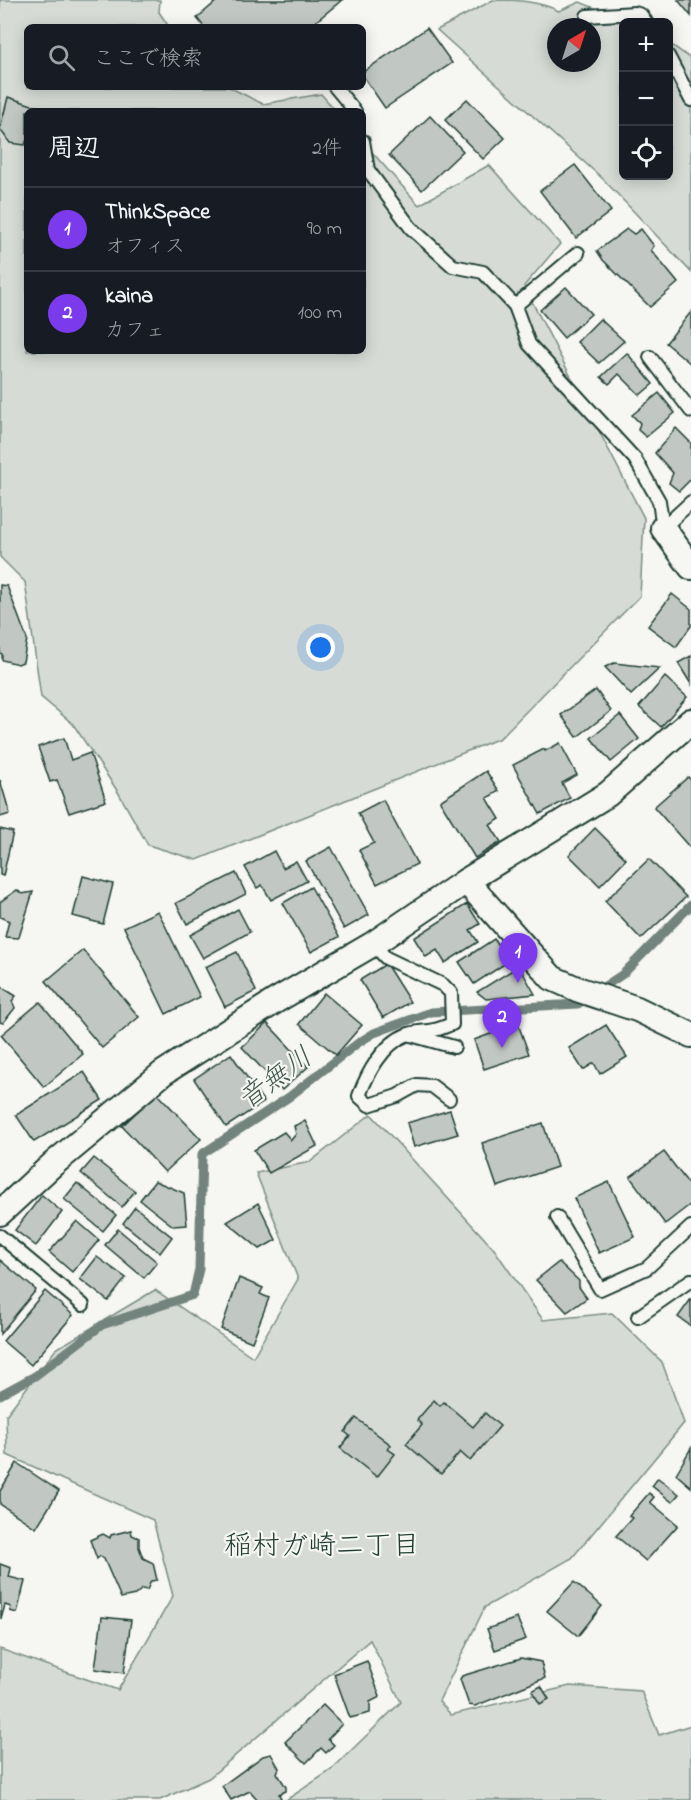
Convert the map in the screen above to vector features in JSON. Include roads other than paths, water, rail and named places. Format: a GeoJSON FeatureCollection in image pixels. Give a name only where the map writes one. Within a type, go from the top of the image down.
{"type":"FeatureCollection","features":[{"type":"Feature","properties":{"kind":"street"},"geometry":{"type":"LineString","coordinates":[[663,528],[691,567]]}},
{"type":"Feature","properties":{"kind":"street"},"geometry":{"type":"LineString","coordinates":[[0,1213],[52,1165],[163,1073],[277,1000],[373,944],[466,881],[608,794],[691,721]]}},
{"type":"Feature","properties":{"kind":"street"},"geometry":{"type":"LineString","coordinates":[[466,881],[552,978],[637,1009],[691,1035]]}},
{"type":"Feature","properties":{"kind":"lane"},"geometry":{"type":"LineString","coordinates":[[587,16],[635,13],[643,18]]}},
{"type":"Feature","properties":{"kind":"lane"},"geometry":{"type":"LineString","coordinates":[[673,64],[691,100]]}},
{"type":"Feature","properties":{"kind":"lane"},"geometry":{"type":"LineString","coordinates":[[338,90],[352,108]]}},
{"type":"Feature","properties":{"kind":"lane"},"geometry":{"type":"LineString","coordinates":[[366,158],[368,170],[411,228],[453,266],[483,272],[514,306],[529,344],[635,459],[659,501],[663,528]]}},
{"type":"Feature","properties":{"kind":"lane"},"geometry":{"type":"LineString","coordinates":[[514,306],[578,253]]}},
{"type":"Feature","properties":{"kind":"lane"},"geometry":{"type":"LineString","coordinates":[[650,357],[691,411]]}},
{"type":"Feature","properties":{"kind":"lane"},"geometry":{"type":"LineString","coordinates":[[663,528],[691,502]]}},
{"type":"Feature","properties":{"kind":"lane"},"geometry":{"type":"LineString","coordinates":[[373,944],[386,958],[435,981],[451,993],[452,1024],[434,1030],[407,1034],[394,1042],[379,1058],[364,1082],[359,1096],[369,1105],[397,1096],[417,1085],[432,1086],[449,1099]]}},
{"type":"Feature","properties":{"kind":"lane"},"geometry":{"type":"LineString","coordinates":[[407,1034],[454,1047]]}},
{"type":"Feature","properties":{"kind":"lane"},"geometry":{"type":"LineString","coordinates":[[557,1217],[600,1289],[647,1268],[691,1227]]}},
{"type":"Feature","properties":{"kind":"lane"},"geometry":{"type":"LineString","coordinates":[[0,1236],[83,1305]]}},
{"type":"Feature","properties":{"kind":"lane"},"geometry":{"type":"LineString","coordinates":[[638,1317],[691,1280]]}},
{"type":"Feature","properties":{"kind":"waterway","name":"音無川"},"geometry":{"type":"LineString","coordinates":[[0,1395],[35,1376],[102,1325],[193,1295],[199,1269],[202,1154],[289,1097],[358,1043],[374,1033],[431,1012],[578,1004],[623,974],[691,905]]}},
{"type":"Feature","properties":{"kind":"place","name":"ThinkSpace"},"geometry":{"type":"Point","coordinates":[518,983]}},
{"type":"Feature","properties":{"kind":"place","name":"kaina"},"geometry":{"type":"Point","coordinates":[502,1048]}},
{"type":"Feature","properties":{"kind":"district","name":"稲村ガ崎二丁目"},"geometry":{"type":"Point","coordinates":[322,1544]}}]}
